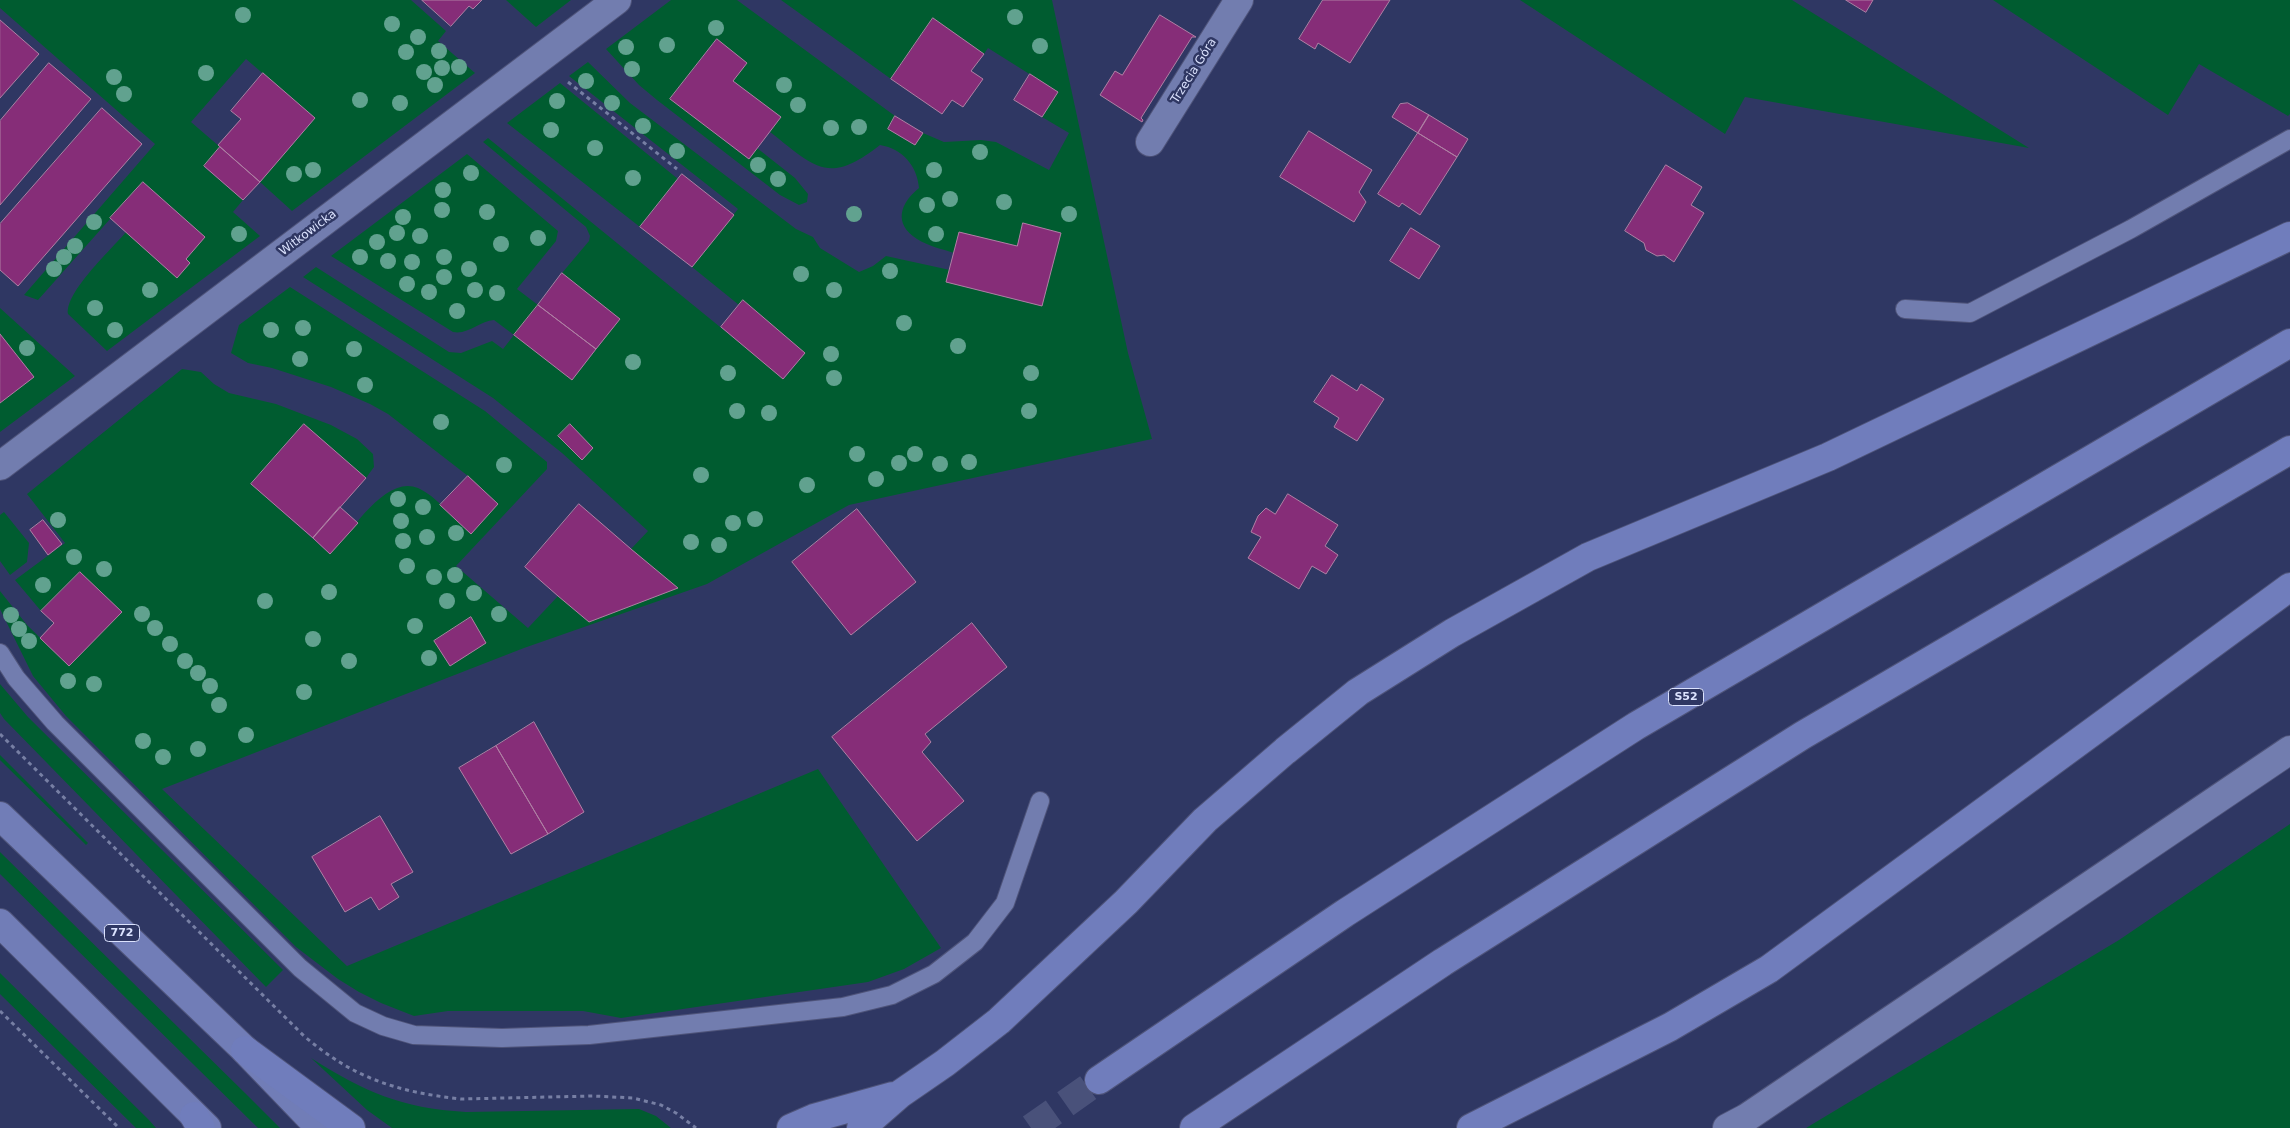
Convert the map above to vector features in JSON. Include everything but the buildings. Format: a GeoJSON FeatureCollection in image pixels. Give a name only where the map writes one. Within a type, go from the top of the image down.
{"type":"FeatureCollection","features":[{"type":"Feature","properties":{"kind":"highway"},"geometry":{"type":"LineString","coordinates":[[861,1128],[900,1094],[945,1063],[999,1021],[1126,902],[1205,820],[1284,751],[1358,692],[1452,633],[1588,557],[1828,457],[2290,236]]}},
{"type":"Feature","properties":{"kind":"highway","name":"S52"},"geometry":{"type":"LineString","coordinates":[[1099,1080],[1345,913],[1636,726],[2290,343]]}},
{"type":"Feature","properties":{"kind":"highway"},"geometry":{"type":"LineString","coordinates":[[1194,1128],[1443,962],[1803,735],[2290,450]]}},
{"type":"Feature","properties":{"kind":"highway"},"geometry":{"type":"LineString","coordinates":[[1471,1128],[1670,1027],[1769,969],[2290,587]]}},
{"type":"Feature","properties":{"kind":"highway"},"geometry":{"type":"LineString","coordinates":[[245,1050],[351,1128]]}},
{"type":"Feature","properties":{"kind":"highway"},"geometry":{"type":"LineString","coordinates":[[791,1128],[814,1118],[900,1094]]}},
{"type":"Feature","properties":{"kind":"main road","name":"772"},"geometry":{"type":"LineString","coordinates":[[0,816],[245,1050],[320,1128]]}},
{"type":"Feature","properties":{"kind":"main road"},"geometry":{"type":"LineString","coordinates":[[0,923],[201,1124]]}},
{"type":"Feature","properties":{"kind":"street","name":"Witkowicka"},"geometry":{"type":"LineString","coordinates":[[0,466],[617,0]]}},
{"type":"Feature","properties":{"kind":"street","name":"Trzecia Góra"},"geometry":{"type":"LineString","coordinates":[[1150,142],[1239,0]]}},
{"type":"Feature","properties":{"kind":"street"},"geometry":{"type":"LineString","coordinates":[[1727,1128],[1746,1118],[2290,750]]}},
{"type":"Feature","properties":{"kind":"lane"},"geometry":{"type":"LineString","coordinates":[[1905,309],[1970,313],[2130,229],[2290,139]]}},
{"type":"Feature","properties":{"kind":"lane"},"geometry":{"type":"LineString","coordinates":[[0,653],[16,678],[48,717],[300,968],[355,1013],[383,1026],[414,1035],[502,1038],[589,1035],[843,1007],[892,995],[934,974],[975,942],[1005,903],[1040,801]]}},
{"type":"Feature","properties":{"kind":"path"},"geometry":{"type":"LineString","coordinates":[[539,59],[677,169]]}},
{"type":"Feature","properties":{"kind":"path"},"geometry":{"type":"LineString","coordinates":[[0,734],[104,837]]}},
{"type":"Feature","properties":{"kind":"path"},"geometry":{"type":"LineString","coordinates":[[0,1011],[119,1128]]}},
{"type":"Feature","properties":{"kind":"green space"},"geometry":{"type":"Polygon","coordinates":[[[0,0],[411,0],[446,31],[438,41],[475,73],[292,211],[260,182],[315,118],[246,59],[191,122],[220,147],[204,167],[243,200],[233,212],[260,236],[107,351],[68,314],[69,305],[74,294],[90,272],[126,232],[177,278],[190,263],[186,259],[205,237],[143,182],[38,300],[24,295],[155,144],[0,8],[0,0]]]}},
{"type":"Feature","properties":{"kind":"green space"},"geometry":{"type":"Polygon","coordinates":[[[506,0],[571,0],[536,27],[506,0]]]}},
{"type":"Feature","properties":{"kind":"green space"},"geometry":{"type":"Polygon","coordinates":[[[671,0],[737,0],[895,116],[888,129],[914,145],[923,133],[944,142],[981,140],[996,142],[1049,170],[1069,133],[1042,117],[1058,92],[988,48],[984,54],[933,19],[891,79],[781,0],[1052,0],[1128,353],[1152,439],[849,505],[707,584],[524,648],[162,789],[347,966],[818,769],[941,948],[904,969],[868,982],[621,1018],[583,1011],[448,1011],[414,1016],[359,992],[338,979],[296,947],[66,716],[33,676],[0,609],[0,591],[27,625],[69,666],[121,612],[80,572],[41,611],[15,580],[65,543],[27,494],[182,369],[201,372],[214,384],[229,393],[276,404],[331,425],[357,439],[373,454],[374,467],[366,478],[304,424],[251,484],[330,554],[369,508],[381,497],[393,490],[406,486],[418,488],[432,497],[471,534],[498,504],[468,476],[388,414],[331,387],[272,368],[248,363],[231,353],[239,325],[290,287],[485,411],[547,462],[547,469],[456,566],[528,628],[558,596],[677,588],[631,549],[648,531],[562,453],[493,398],[303,277],[316,267],[449,352],[461,353],[492,341],[503,349],[514,335],[494,320],[464,332],[453,332],[331,256],[467,154],[558,231],[556,241],[517,289],[538,305],[572,380],[620,319],[562,273],[589,241],[590,236],[586,227],[483,142],[488,138],[784,379],[805,353],[743,301],[739,305],[692,267],[738,209],[569,76],[588,62],[630,103],[796,229],[813,237],[820,248],[859,272],[873,266],[886,256],[950,270],[947,282],[1042,306],[1061,233],[1023,223],[1017,246],[960,232],[954,253],[917,239],[909,233],[902,220],[907,200],[919,188],[912,166],[902,155],[896,150],[880,145],[862,158],[847,165],[834,168],[822,167],[799,155],[770,132],[780,117],[733,81],[747,63],[716,39],[671,99],[748,159],[757,148],[795,178],[808,194],[807,202],[799,205],[780,195],[657,100],[639,85],[606,49],[671,0]]]}},
{"type":"Feature","properties":{"kind":"green space"},"geometry":{"type":"Polygon","coordinates":[[[1520,0],[1792,0],[2029,148],[1745,97],[1725,134],[1520,0]]]}},
{"type":"Feature","properties":{"kind":"green space"},"geometry":{"type":"Polygon","coordinates":[[[1993,0],[2290,0],[2290,114],[2288,116],[2199,64],[2168,115],[1993,0]]]}},
{"type":"Feature","properties":{"kind":"green space"},"geometry":{"type":"Polygon","coordinates":[[[560,83],[678,179],[640,227],[507,123],[560,83]]]}},
{"type":"Feature","properties":{"kind":"green space"},"geometry":{"type":"Polygon","coordinates":[[[0,308],[75,376],[0,432],[0,403],[34,377],[0,334],[0,308]]]}},
{"type":"Feature","properties":{"kind":"green space"},"geometry":{"type":"Polygon","coordinates":[[[4,512],[29,543],[27,562],[10,575],[0,561],[0,515],[4,512]]]}},
{"type":"Feature","properties":{"kind":"green space"},"geometry":{"type":"Polygon","coordinates":[[[0,684],[28,717],[283,970],[266,987],[4,719],[0,713],[0,684]]]}},
{"type":"Feature","properties":{"kind":"green space"},"geometry":{"type":"Polygon","coordinates":[[[0,755],[88,843],[86,845],[0,760],[0,755]]]}},
{"type":"Feature","properties":{"kind":"green space"},"geometry":{"type":"Polygon","coordinates":[[[2290,824],[2290,1128],[1806,1128],[2119,940],[2290,824]]]}},
{"type":"Feature","properties":{"kind":"green space"},"geometry":{"type":"Polygon","coordinates":[[[0,852],[280,1128],[258,1128],[0,874],[0,852]]]}},
{"type":"Feature","properties":{"kind":"green space"},"geometry":{"type":"Polygon","coordinates":[[[0,973],[156,1128],[136,1128],[0,994],[0,973]]]}},
{"type":"Feature","properties":{"kind":"green space"},"geometry":{"type":"Polygon","coordinates":[[[311,1058],[366,1089],[422,1107],[466,1112],[639,1109],[656,1116],[671,1128],[392,1128],[367,1110],[311,1058]]]}},
{"type":"Feature","properties":{"kind":"tunnel"},"geometry":{"type":"LineString","coordinates":[[1031,1128],[1099,1080]]}}]}
